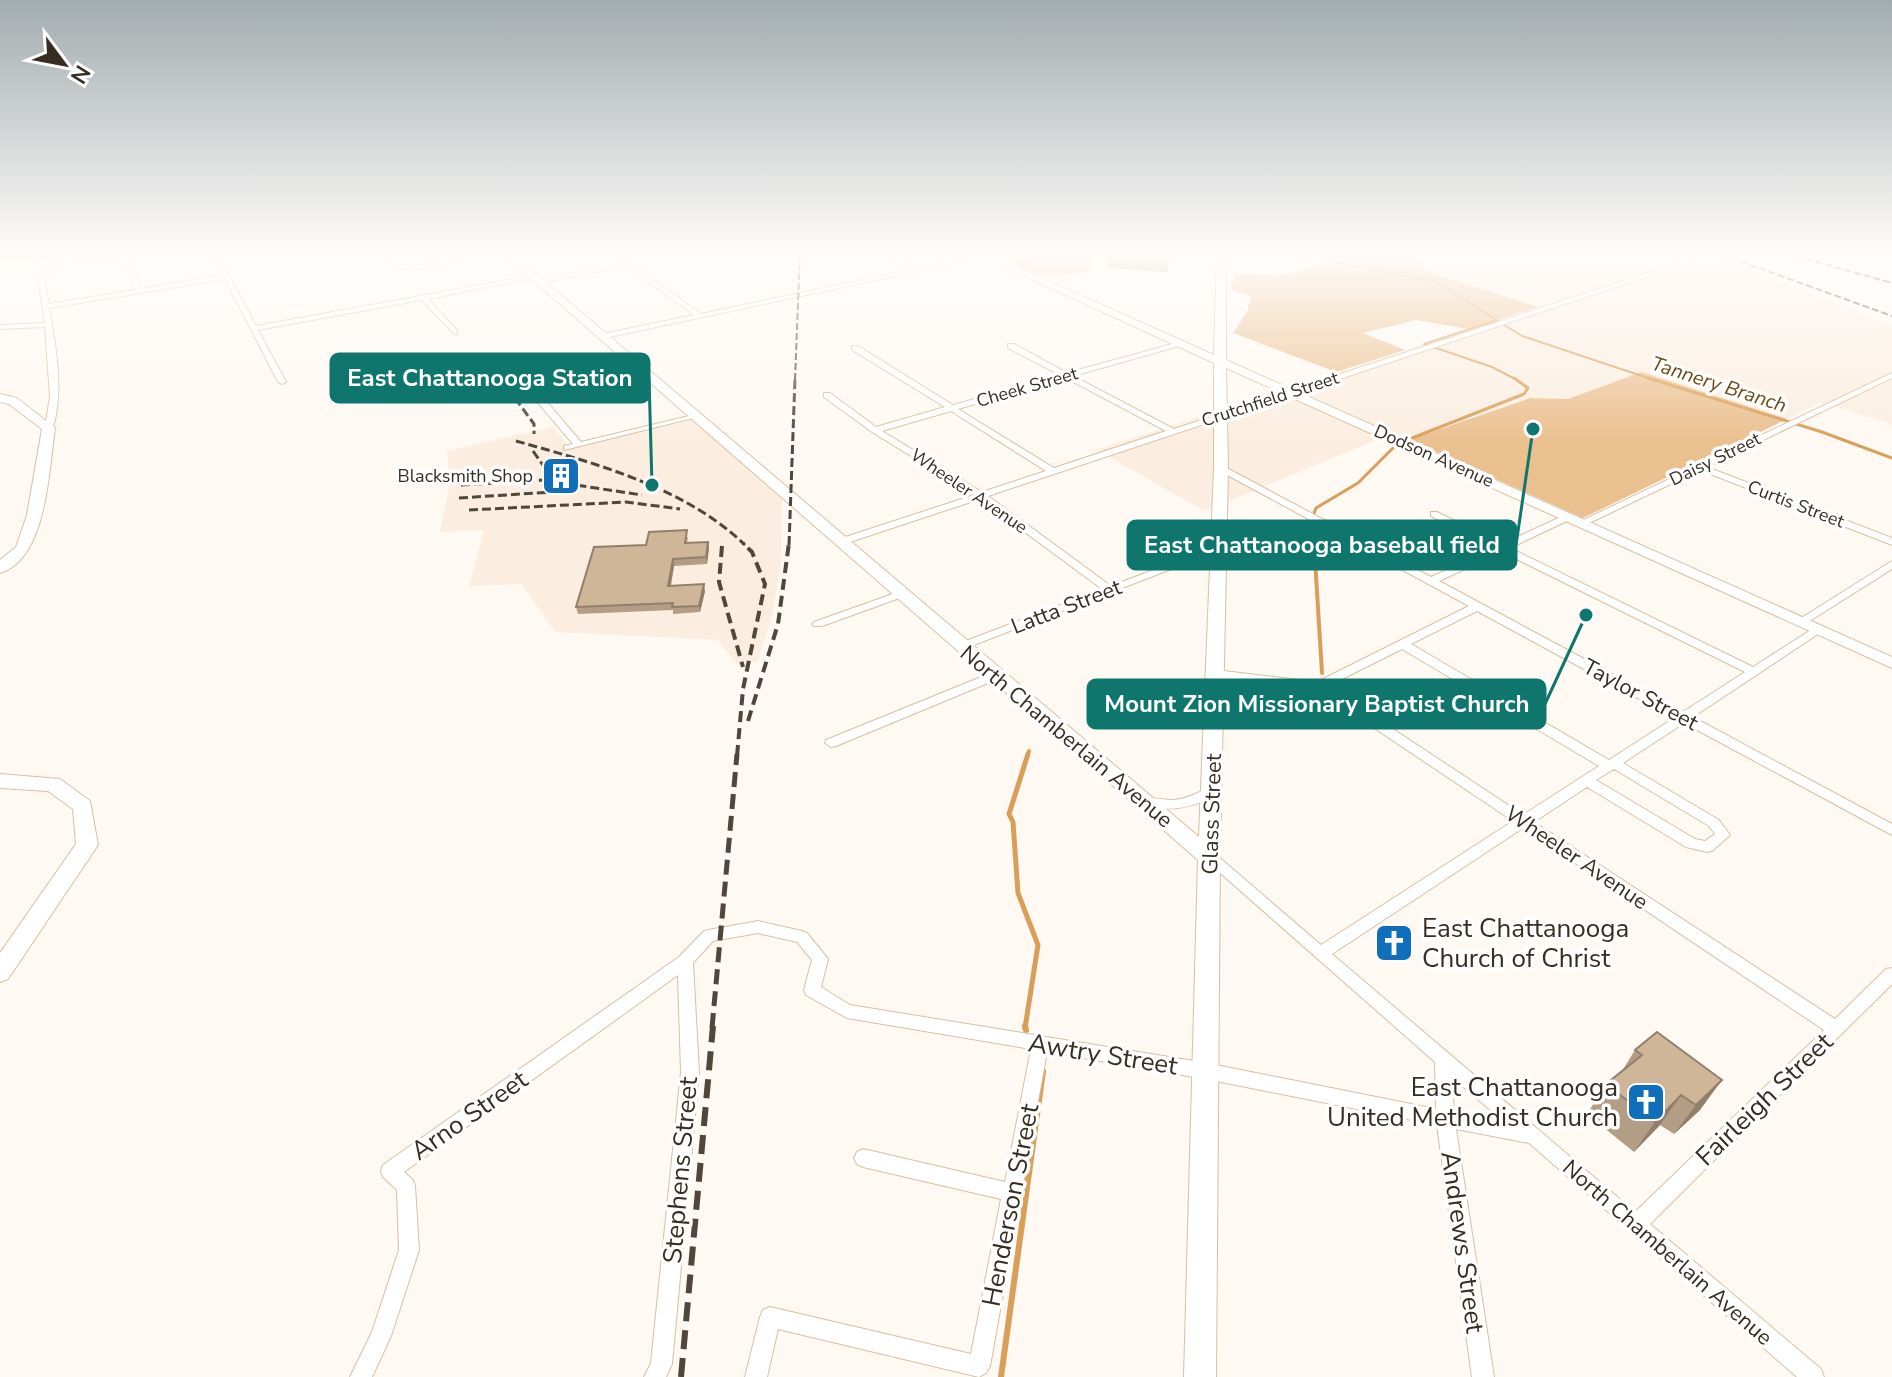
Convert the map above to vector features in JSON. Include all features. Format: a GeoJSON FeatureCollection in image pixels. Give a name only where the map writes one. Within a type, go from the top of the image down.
{"type":"FeatureCollection","features":[{"type":"Feature","properties":{"kind":"street"},"geometry":{"type":"LineString","coordinates":[[0,568],[23,549],[34,515],[49,428],[54,418],[55,388],[47,315]]}},
{"type":"Feature","properties":{"kind":"street"},"geometry":{"type":"LineString","coordinates":[[246,315],[282,382]]}},
{"type":"Feature","properties":{"kind":"street"},"geometry":{"type":"LineString","coordinates":[[254,329],[327,315]]}},
{"type":"Feature","properties":{"kind":"street"},"geometry":{"type":"LineString","coordinates":[[439,315],[454,332]]}},
{"type":"Feature","properties":{"kind":"street","name":"North Chamberlain Avenue"},"geometry":{"type":"LineString","coordinates":[[580,315],[1813,1377]]}},
{"type":"Feature","properties":{"kind":"street"},"geometry":{"type":"LineString","coordinates":[[605,336],[704,315]]}},
{"type":"Feature","properties":{"kind":"street","name":"Dodson Avenue"},"geometry":{"type":"LineString","coordinates":[[1118,315],[1892,663]]}},
{"type":"Feature","properties":{"kind":"street","name":"Glass Street"},"geometry":{"type":"LineString","coordinates":[[1200,1377],[1216,550],[1221,468],[1221,315]]}},
{"type":"Feature","properties":{"kind":"street","name":"Crutchfield Street"},"geometry":{"type":"LineString","coordinates":[[843,541],[1523,315]]}},
{"type":"Feature","properties":{"kind":"street"},"geometry":{"type":"LineString","coordinates":[[0,327],[46,325]]}},
{"type":"Feature","properties":{"kind":"street","name":"Cheek Street"},"geometry":{"type":"LineString","coordinates":[[875,430],[1180,343]]}},
{"type":"Feature","properties":{"kind":"street"},"geometry":{"type":"LineString","coordinates":[[1011,346],[1172,431]]}},
{"type":"Feature","properties":{"kind":"street"},"geometry":{"type":"LineString","coordinates":[[855,348],[1051,470]]}},
{"type":"Feature","properties":{"kind":"street"},"geometry":{"type":"LineString","coordinates":[[504,357],[579,445]]}},
{"type":"Feature","properties":{"kind":"street","name":"Daisy Street"},"geometry":{"type":"LineString","coordinates":[[1431,581],[1700,467],[1892,375]]}},
{"type":"Feature","properties":{"kind":"street"},"geometry":{"type":"LineString","coordinates":[[1879,381],[1892,385]]}},
{"type":"Feature","properties":{"kind":"street","name":"Wheeler Avenue"},"geometry":{"type":"LineString","coordinates":[[827,395],[875,430],[979,494],[1109,589]]}},
{"type":"Feature","properties":{"kind":"street"},"geometry":{"type":"LineString","coordinates":[[0,398],[13,401],[49,428]]}},
{"type":"Feature","properties":{"kind":"street"},"geometry":{"type":"LineString","coordinates":[[567,448],[697,416]]}},
{"type":"Feature","properties":{"kind":"street","name":"Curtis Street"},"geometry":{"type":"LineString","coordinates":[[1700,467],[1892,542]]}},
{"type":"Feature","properties":{"kind":"street","name":"Taylor Street"},"geometry":{"type":"LineString","coordinates":[[1221,468],[1892,830]]}},
{"type":"Feature","properties":{"kind":"street"},"geometry":{"type":"LineString","coordinates":[[1434,514],[1755,672]]}},
{"type":"Feature","properties":{"kind":"street"},"geometry":{"type":"LineString","coordinates":[[0,558],[23,549]]}},
{"type":"Feature","properties":{"kind":"street","name":"Latta Street"},"geometry":{"type":"LineString","coordinates":[[962,646],[1216,550]]}},
{"type":"Feature","properties":{"kind":"street"},"geometry":{"type":"LineString","coordinates":[[1801,622],[1892,564]]}},
{"type":"Feature","properties":{"kind":"street"},"geometry":{"type":"LineString","coordinates":[[818,624],[904,593]]}},
{"type":"Feature","properties":{"kind":"street"},"geometry":{"type":"LineString","coordinates":[[1215,674],[1319,686],[1478,606]]}},
{"type":"Feature","properties":{"kind":"street"},"geometry":{"type":"LineString","coordinates":[[1321,953],[1818,630]]}},
{"type":"Feature","properties":{"kind":"street"},"geometry":{"type":"LineString","coordinates":[[1404,645],[1714,823],[1723,835],[1707,847],[1691,843],[1587,781]]}},
{"type":"Feature","properties":{"kind":"street"},"geometry":{"type":"LineString","coordinates":[[831,743],[996,675]]}},
{"type":"Feature","properties":{"kind":"street","name":"Wheeler Avenue"},"geometry":{"type":"LineString","coordinates":[[1319,686],[1836,1029]]}},
{"type":"Feature","properties":{"kind":"street"},"geometry":{"type":"LineString","coordinates":[[0,781],[53,784],[83,806],[87,845],[0,972]]}},
{"type":"Feature","properties":{"kind":"street"},"geometry":{"type":"LineString","coordinates":[[1146,802],[1160,805],[1194,803],[1211,792]]}},
{"type":"Feature","properties":{"kind":"street","name":"Awtry Street"},"geometry":{"type":"LineString","coordinates":[[727,932],[758,927],[802,937],[820,959],[812,990],[847,1011],[1206,1071],[1445,1116],[1533,1136]]}},
{"type":"Feature","properties":{"kind":"street","name":"Arno Street"},"geometry":{"type":"LineString","coordinates":[[361,1377],[381,1336],[409,1250],[406,1186],[390,1171],[685,961],[708,936],[727,932]]}},
{"type":"Feature","properties":{"kind":"street","name":"Stephens Street"},"geometry":{"type":"LineString","coordinates":[[655,1377],[661,1364],[690,1072],[685,961]]}},
{"type":"Feature","properties":{"kind":"street","name":"Fairleigh Street"},"geometry":{"type":"LineString","coordinates":[[1636,1224],[1892,974]]}},
{"type":"Feature","properties":{"kind":"street","name":"Henderson Street"},"geometry":{"type":"LineString","coordinates":[[756,1377],[770,1317],[979,1366],[1040,1044]]}},
{"type":"Feature","properties":{"kind":"street","name":"Andrews Street"},"geometry":{"type":"LineString","coordinates":[[1443,1058],[1445,1116],[1483,1377]]}},
{"type":"Feature","properties":{"kind":"street"},"geometry":{"type":"LineString","coordinates":[[863,1158],[1014,1193]]}},
{"type":"Feature","properties":{"kind":"shaded area"},"geometry":{"type":"Polygon","coordinates":[[[1245,315],[1512,315],[1468,329],[1416,320],[1363,333],[1405,350],[1336,372],[1233,333],[1245,315]]]}},
{"type":"Feature","properties":{"kind":"shaded area"},"geometry":{"type":"Polygon","coordinates":[[[1511,315],[1868,315],[1892,325],[1892,424],[1821,402],[1787,419],[1641,372],[1568,399],[1530,398],[1430,435],[1409,440],[1381,438],[1205,511],[1096,450],[1511,315]]]}},
{"type":"Feature","properties":{"kind":"shaded area"},"geometry":{"type":"Polygon","coordinates":[[[1641,372],[1787,419],[1583,518],[1409,440],[1530,398],[1568,399],[1641,372]]]}},
{"type":"Feature","properties":{"kind":"shaded area"},"geometry":{"type":"Polygon","coordinates":[[[694,419],[782,500],[781,566],[771,621],[757,662],[737,665],[718,640],[555,632],[522,584],[469,586],[484,530],[440,532],[450,481],[447,451],[553,427],[571,448],[694,419]]]}},
{"type":"Feature","properties":{"kind":"building"},"geometry":{"type":"Polygon","coordinates":[[[687,530],[685,543],[708,542],[706,557],[673,559],[668,586],[704,584],[699,606],[672,607],[673,603],[576,607],[594,547],[646,545],[649,532],[687,530]]]}},
{"type":"Feature","properties":{"kind":"building"},"geometry":{"type":"Polygon","coordinates":[[[1657,1032],[1722,1080],[1696,1105],[1681,1095],[1655,1122],[1606,1084],[1642,1055],[1635,1050],[1657,1032]]]}},
{"type":"Feature","properties":{"kind":"waterway","name":"Tannery Branch"},"geometry":{"type":"LineString","coordinates":[[1489,315],[1522,336],[1648,378]]}},
{"type":"Feature","properties":{"kind":"waterway"},"geometry":{"type":"LineString","coordinates":[[1495,321],[1424,344],[1492,367],[1516,380]]}},
{"type":"Feature","properties":{"kind":"waterway","name":"Tannery Branch"},"geometry":{"type":"LineString","coordinates":[[1648,378],[1822,432],[1892,458]]}},
{"type":"Feature","properties":{"kind":"waterway","name":"Tannery Branch"},"geometry":{"type":"LineString","coordinates":[[1648,378],[1654,380]]}},
{"type":"Feature","properties":{"kind":"waterway"},"geometry":{"type":"LineString","coordinates":[[1314,545],[1312,519],[1316,508],[1358,483],[1397,444],[1524,394],[1528,388],[1516,380]]}},
{"type":"Feature","properties":{"kind":"waterway"},"geometry":{"type":"LineString","coordinates":[[1314,543],[1322,673]]}},
{"type":"Feature","properties":{"kind":"waterway"},"geometry":{"type":"LineString","coordinates":[[1027,756],[1029,751]]}},
{"type":"Feature","properties":{"kind":"waterway"},"geometry":{"type":"LineString","coordinates":[[1025,1027],[1038,945],[1018,893],[1013,822],[1009,814],[1028,754]]}},
{"type":"Feature","properties":{"kind":"waterway"},"geometry":{"type":"LineString","coordinates":[[1001,1377],[1043,1071]]}},
{"type":"Feature","properties":{"kind":"railway"},"geometry":{"type":"LineString","coordinates":[[795,380],[798,315]]}},
{"type":"Feature","properties":{"kind":"railway"},"geometry":{"type":"LineString","coordinates":[[789,545],[795,378]]}},
{"type":"Feature","properties":{"kind":"railway"},"geometry":{"type":"LineString","coordinates":[[515,398],[534,424],[534,434]]}},
{"type":"Feature","properties":{"kind":"railway"},"geometry":{"type":"LineString","coordinates":[[516,441],[607,468],[667,492],[695,507],[745,545]]}},
{"type":"Feature","properties":{"kind":"railway"},"geometry":{"type":"LineString","coordinates":[[533,451],[545,468]]}},
{"type":"Feature","properties":{"kind":"railway"},"geometry":{"type":"LineString","coordinates":[[461,485],[543,480],[642,495]]}},
{"type":"Feature","properties":{"kind":"railway"},"geometry":{"type":"LineString","coordinates":[[459,498],[568,491]]}},
{"type":"Feature","properties":{"kind":"railway"},"geometry":{"type":"LineString","coordinates":[[469,510],[626,502],[680,509]]}},
{"type":"Feature","properties":{"kind":"railway"},"geometry":{"type":"LineString","coordinates":[[748,721],[778,624],[789,543]]}},
{"type":"Feature","properties":{"kind":"railway"},"geometry":{"type":"LineString","coordinates":[[737,756],[743,689],[765,584],[752,552],[745,545]]}},
{"type":"Feature","properties":{"kind":"railway"},"geometry":{"type":"LineString","coordinates":[[722,546],[719,582],[743,667]]}},
{"type":"Feature","properties":{"kind":"railway"},"geometry":{"type":"LineString","coordinates":[[712,1028],[737,754]]}},
{"type":"Feature","properties":{"kind":"railway"},"geometry":{"type":"LineString","coordinates":[[681,1377],[713,1026]]}},
{"type":"Feature","properties":{"kind":"place","name":"East Chattanooga baseball field"},"geometry":{"type":"Point","coordinates":[1533,429]}},
{"type":"Feature","properties":{"kind":"place","name":"Blacksmith Shop"},"geometry":{"type":"Point","coordinates":[561,476]}},
{"type":"Feature","properties":{"kind":"place","name":"East Chattanooga Station"},"geometry":{"type":"Point","coordinates":[652,485]}},
{"type":"Feature","properties":{"kind":"place","name":"Mount Zion Missionary Baptist Church"},"geometry":{"type":"Point","coordinates":[1586,615]}},
{"type":"Feature","properties":{"kind":"place","name":"East Chattanooga Church of Christ"},"geometry":{"type":"Point","coordinates":[1394,943]}},
{"type":"Feature","properties":{"kind":"place","name":"East Chattanooga United Methodist Church"},"geometry":{"type":"Point","coordinates":[1646,1102]}}]}
